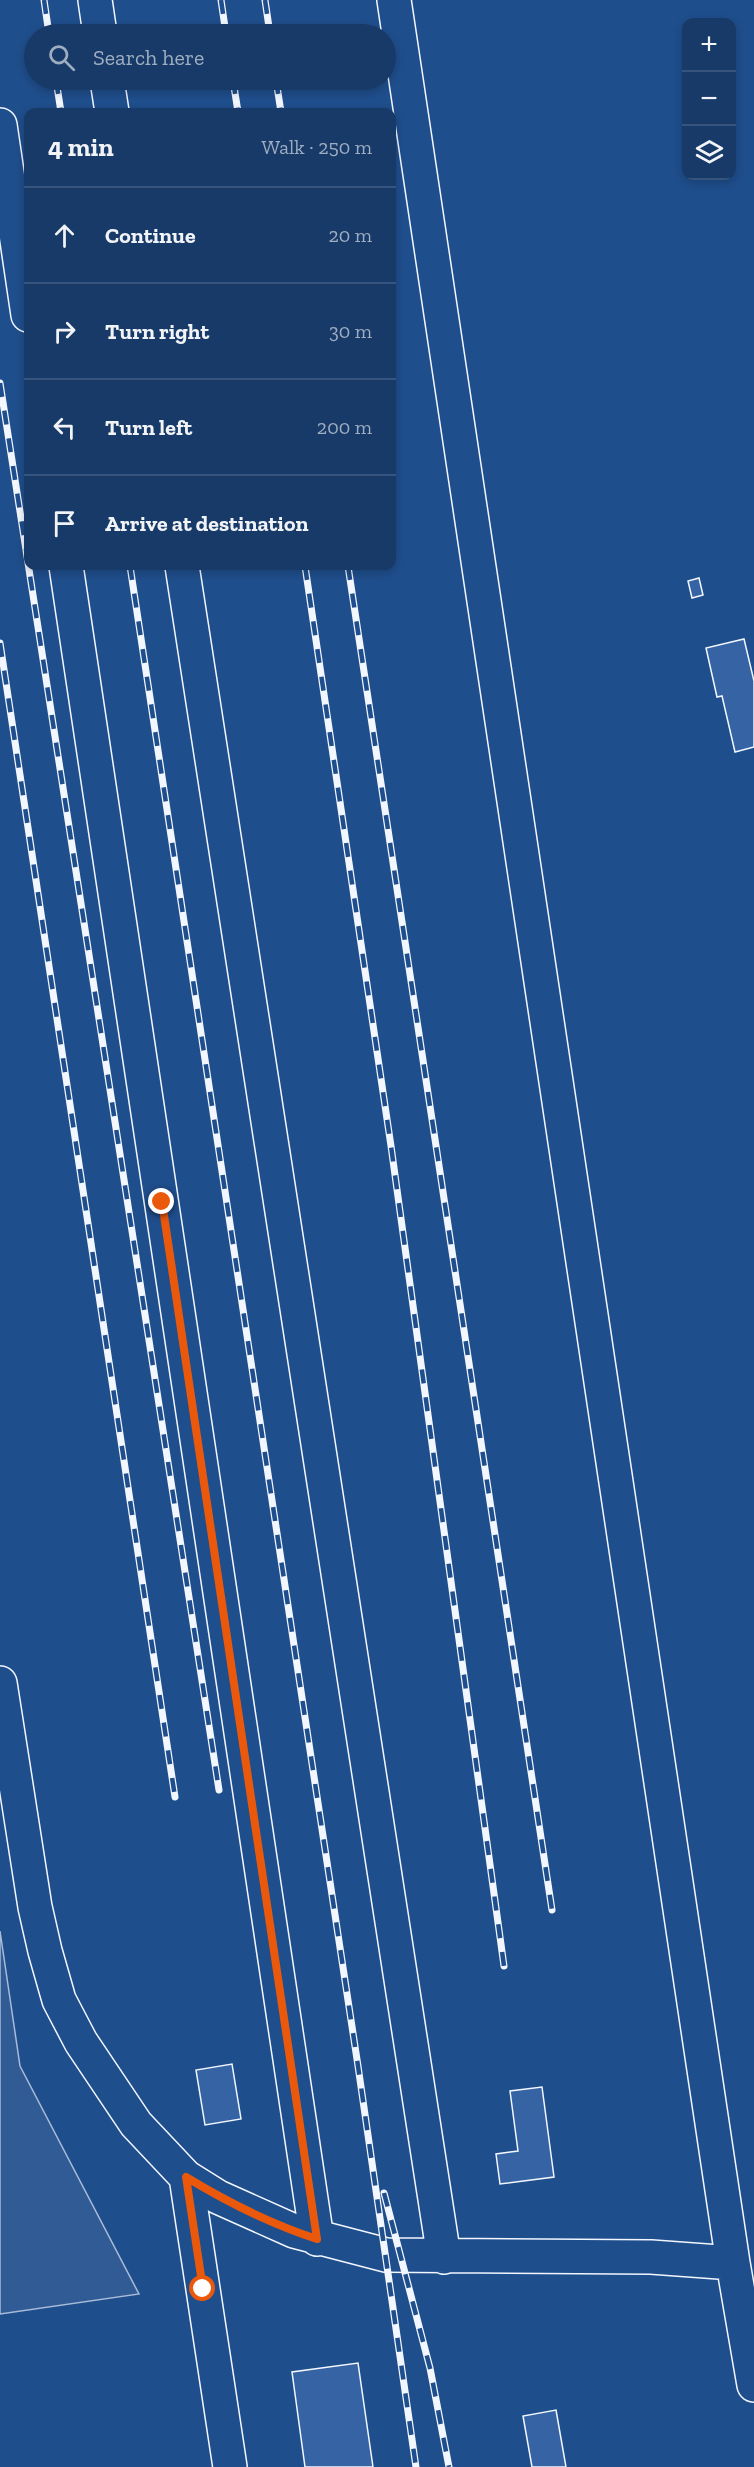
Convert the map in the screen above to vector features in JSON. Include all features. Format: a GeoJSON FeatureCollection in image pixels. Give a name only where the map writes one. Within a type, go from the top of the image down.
{"type":"FeatureCollection","features":[{"type":"Feature","properties":{"kind":"lane"},"geometry":{"type":"LineString","coordinates":[[95,0],[99,24]]}},
{"type":"Feature","properties":{"kind":"lane"},"geometry":{"type":"LineString","coordinates":[[394,0],[733,2263],[754,2385]]}},
{"type":"Feature","properties":{"kind":"lane"},"geometry":{"type":"LineString","coordinates":[[109,90],[111,108]]}},
{"type":"Feature","properties":{"kind":"lane"},"geometry":{"type":"LineString","coordinates":[[0,125],[24,288]]}},
{"type":"Feature","properties":{"kind":"lane"},"geometry":{"type":"LineString","coordinates":[[67,570],[317,2239]]}},
{"type":"Feature","properties":{"kind":"lane"},"geometry":{"type":"LineString","coordinates":[[183,570],[444,2257]]}},
{"type":"Feature","properties":{"kind":"lane"},"geometry":{"type":"LineString","coordinates":[[0,1683],[35,1907],[59,2000],[81,2042],[130,2116],[186,2177],[218,2197],[294,2231],[317,2239],[386,2255],[651,2257],[733,2263]]}},
{"type":"Feature","properties":{"kind":"lane"},"geometry":{"type":"LineString","coordinates":[[186,2177],[230,2467]]}},
{"type":"Feature","properties":{"kind":"shaded area"},"geometry":{"type":"Polygon","coordinates":[[[0,1931],[20,2066],[139,2294],[0,2314],[0,1931]]]}},
{"type":"Feature","properties":{"kind":"building"},"geometry":{"type":"Polygon","coordinates":[[[699,578],[703,595],[692,598],[688,581],[699,578]]]}},
{"type":"Feature","properties":{"kind":"building"},"geometry":{"type":"Polygon","coordinates":[[[744,639],[754,681],[754,747],[735,752],[722,696],[717,697],[706,648],[744,639]]]}},
{"type":"Feature","properties":{"kind":"building"},"geometry":{"type":"Polygon","coordinates":[[[232,2064],[241,2119],[205,2125],[196,2070],[232,2064]]]}},
{"type":"Feature","properties":{"kind":"building"},"geometry":{"type":"Polygon","coordinates":[[[542,2087],[554,2177],[500,2184],[496,2154],[518,2151],[510,2091],[542,2087]]]}},
{"type":"Feature","properties":{"kind":"building"},"geometry":{"type":"Polygon","coordinates":[[[358,2363],[373,2467],[305,2467],[292,2372],[358,2363]]]}},
{"type":"Feature","properties":{"kind":"building"},"geometry":{"type":"Polygon","coordinates":[[[556,2410],[566,2467],[532,2467],[523,2416],[556,2410]]]}},
{"type":"Feature","properties":{"kind":"railway"},"geometry":{"type":"LineString","coordinates":[[44,0],[48,24]]}},
{"type":"Feature","properties":{"kind":"railway"},"geometry":{"type":"LineString","coordinates":[[221,0],[225,24]]}},
{"type":"Feature","properties":{"kind":"railway"},"geometry":{"type":"LineString","coordinates":[[265,0],[269,24]]}},
{"type":"Feature","properties":{"kind":"railway"},"geometry":{"type":"LineString","coordinates":[[58,90],[60,108]]}},
{"type":"Feature","properties":{"kind":"railway"},"geometry":{"type":"LineString","coordinates":[[235,90],[237,108]]}},
{"type":"Feature","properties":{"kind":"railway"},"geometry":{"type":"LineString","coordinates":[[278,90],[280,108]]}},
{"type":"Feature","properties":{"kind":"railway"},"geometry":{"type":"LineString","coordinates":[[0,383],[24,537]]}},
{"type":"Feature","properties":{"kind":"railway"},"geometry":{"type":"LineString","coordinates":[[29,570],[219,1790]]}},
{"type":"Feature","properties":{"kind":"railway"},"geometry":{"type":"LineString","coordinates":[[131,570],[358,2066],[416,2467]]}},
{"type":"Feature","properties":{"kind":"railway"},"geometry":{"type":"LineString","coordinates":[[306,570],[391,1146],[504,1966]]}},
{"type":"Feature","properties":{"kind":"railway"},"geometry":{"type":"LineString","coordinates":[[349,570],[552,1910]]}},
{"type":"Feature","properties":{"kind":"railway"},"geometry":{"type":"LineString","coordinates":[[0,643],[175,1797]]}},
{"type":"Feature","properties":{"kind":"railway"},"geometry":{"type":"LineString","coordinates":[[384,2193],[430,2368],[449,2467]]}},
{"type":"Feature","properties":{"kind":"route"},"geometry":{"type":"LineString","coordinates":[[162,1202],[317,2239],[218,2197],[186,2177],[203,2289]]}}]}
